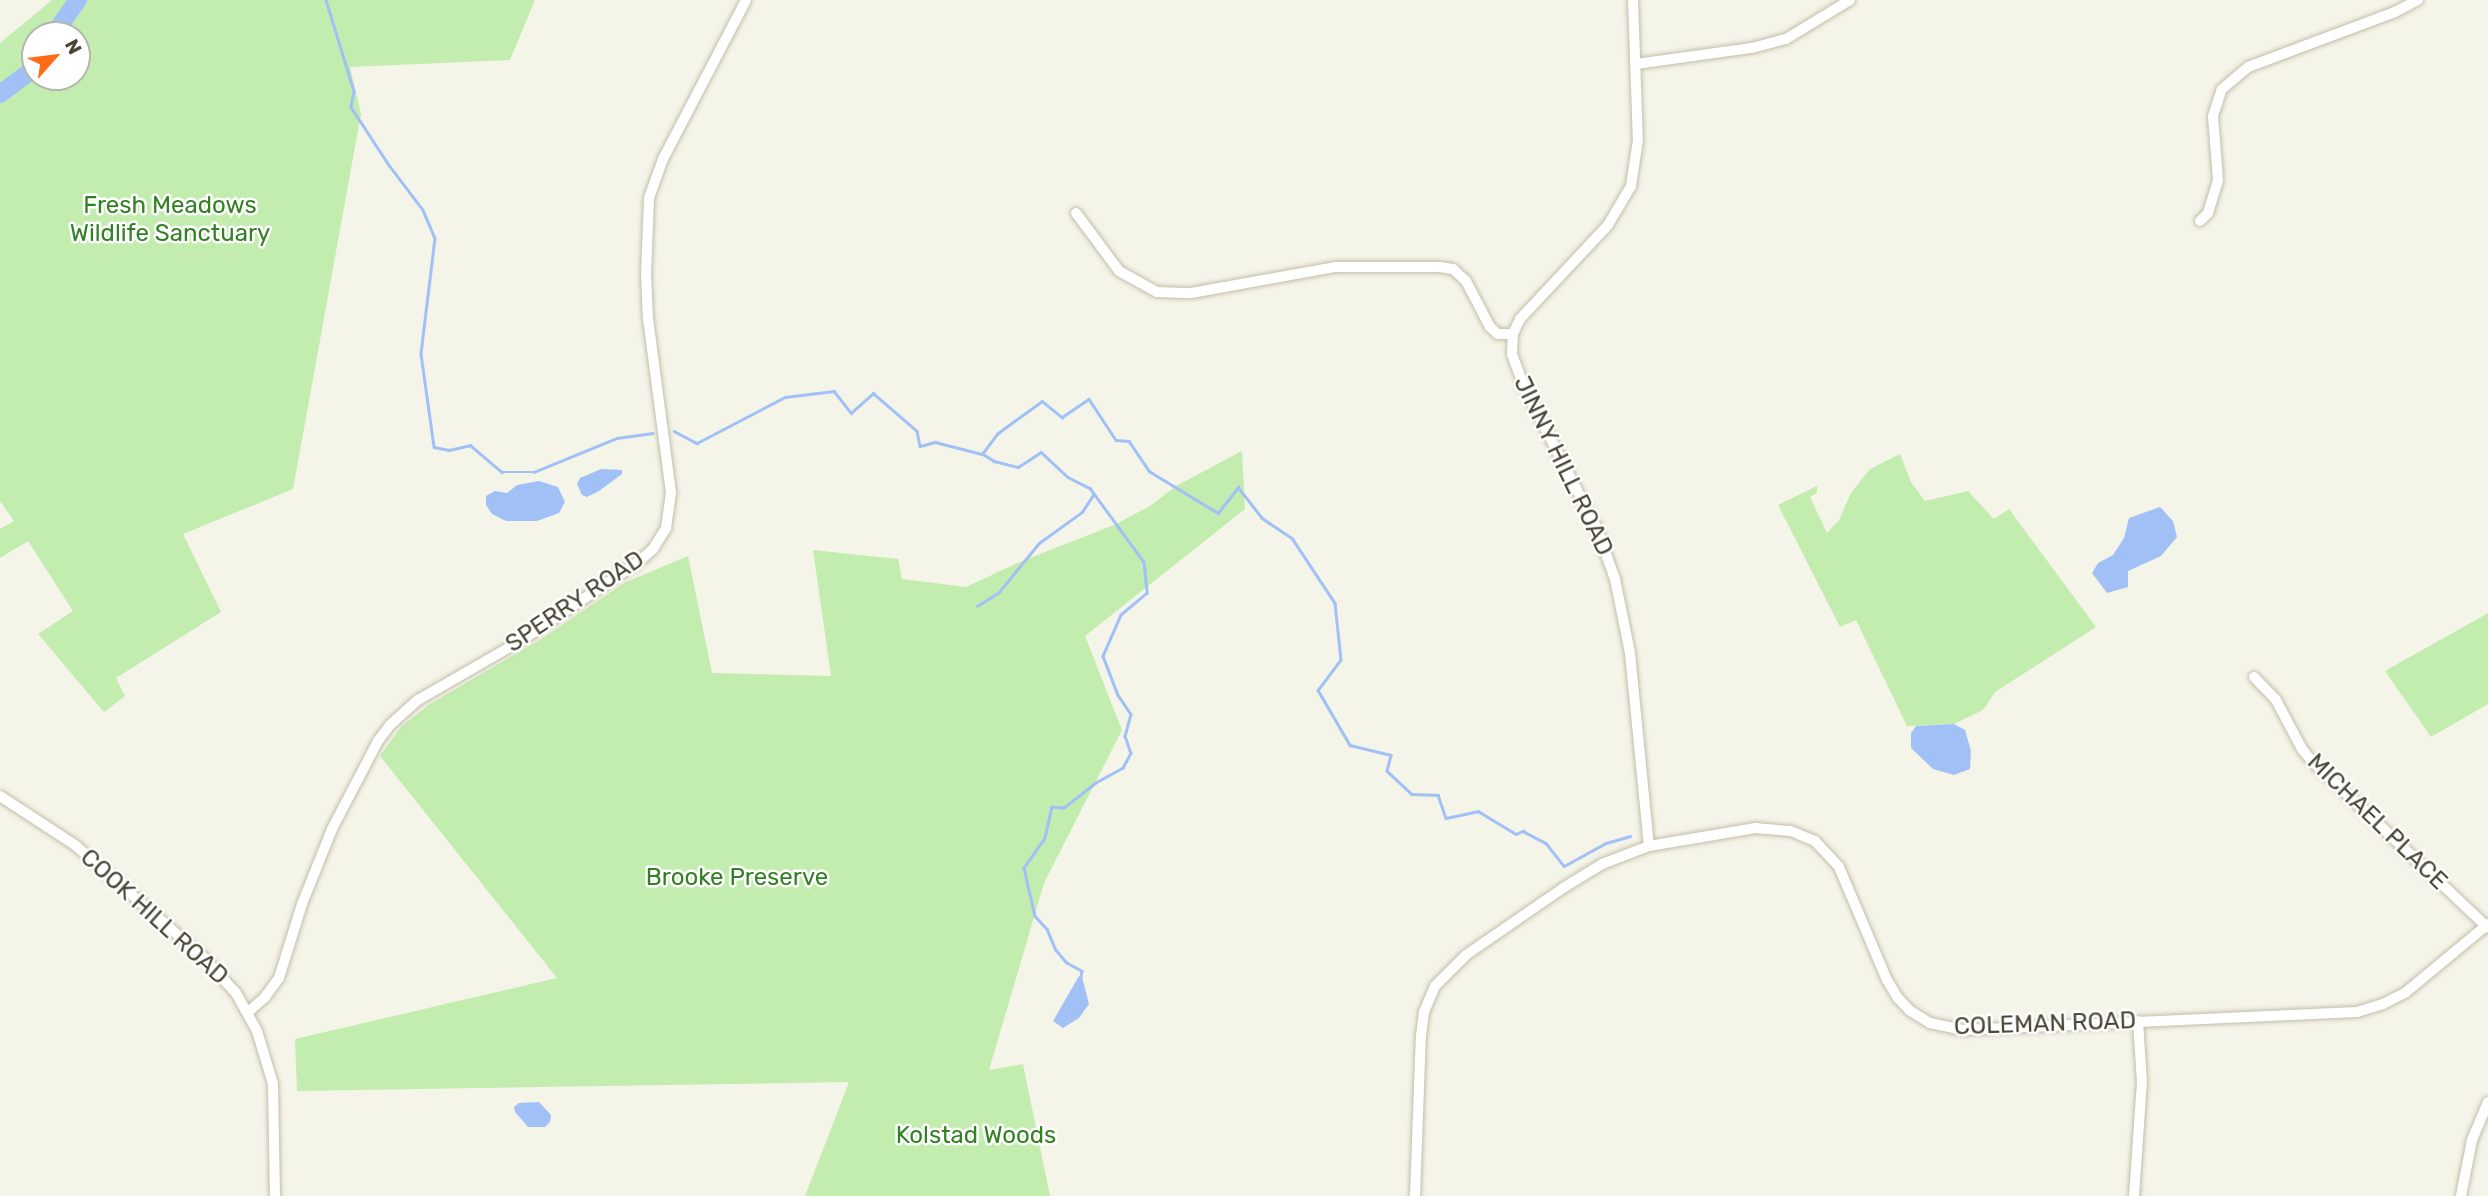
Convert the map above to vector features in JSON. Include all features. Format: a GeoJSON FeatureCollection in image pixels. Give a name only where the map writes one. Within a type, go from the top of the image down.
{"type":"FeatureCollection","features":[{"type":"Feature","properties":{"kind":"street","name":"SPERRY ROAD"},"geometry":{"type":"LineString","coordinates":[[248,1012],[265,997],[279,978],[302,904],[332,829],[378,741],[390,725],[418,700],[522,640],[637,563],[653,549],[666,528],[671,493],[648,319],[646,274],[649,198],[663,159],[746,0]]}},
{"type":"Feature","properties":{"kind":"street"},"geometry":{"type":"LineString","coordinates":[[1076,213],[1119,271],[1157,292],[1191,293],[1335,267],[1439,267],[1453,270],[1466,281],[1490,327],[1497,334],[1513,334],[1530,305],[1608,225],[1626,198],[1637,158],[1633,0]]}},
{"type":"Feature","properties":{"kind":"street"},"geometry":{"type":"LineString","coordinates":[[1636,64],[1752,48],[1786,39],[1850,0]]}},
{"type":"Feature","properties":{"kind":"street"},"geometry":{"type":"LineString","coordinates":[[2200,221],[2208,214],[2218,180],[2213,116],[2222,89],[2248,67],[2395,12],[2418,0]]}},
{"type":"Feature","properties":{"kind":"street","name":"JINNY HILL ROAD"},"geometry":{"type":"LineString","coordinates":[[1513,334],[1512,355],[1517,372],[1597,529],[1615,579],[1631,664],[1649,846]]}},
{"type":"Feature","properties":{"kind":"street","name":"MICHAEL PLACE"},"geometry":{"type":"LineString","coordinates":[[2254,677],[2276,700],[2290,729],[2310,759],[2487,926]]}},
{"type":"Feature","properties":{"kind":"street","name":"COOK HILL ROAD"},"geometry":{"type":"LineString","coordinates":[[0,796],[75,845],[145,905],[219,973],[248,1012],[264,1048],[273,1084],[275,1196]]}},
{"type":"Feature","properties":{"kind":"street","name":"COLEMAN ROAD"},"geometry":{"type":"LineString","coordinates":[[1415,1196],[1421,1036],[1424,1012],[1435,986],[1466,955],[1563,888],[1602,864],[1649,846],[1755,828],[1791,831],[1815,841],[1839,867],[1891,987],[1909,1010],[1930,1023],[1962,1030],[2340,1014],[2369,1010],[2412,987],[2487,926]]}},
{"type":"Feature","properties":{"kind":"street"},"geometry":{"type":"LineString","coordinates":[[2134,1196],[2142,1083],[2138,1021]]}},
{"type":"Feature","properties":{"kind":"street"},"geometry":{"type":"LineString","coordinates":[[2461,1196],[2472,1140],[2488,1102]]}},
{"type":"Feature","properties":{"kind":"green space","name":"Fresh Meadows Wildlife Sanctuary"},"geometry":{"type":"Polygon","coordinates":[[[52,0],[535,0],[510,60],[350,67],[361,114],[293,489],[183,534],[221,612],[116,678],[125,696],[104,712],[38,634],[73,611],[28,541],[0,558],[0,529],[14,521],[0,501],[0,43],[21,26],[21,91],[91,91],[91,21],[27,21],[52,0]]]}},
{"type":"Feature","properties":{"kind":"green space","name":"Brooke Preserve"},"geometry":{"type":"Polygon","coordinates":[[[1242,451],[1245,509],[1085,636],[1122,730],[1044,883],[989,1070],[1023,1064],[1050,1196],[805,1196],[849,1082],[297,1091],[295,1039],[557,978],[380,756],[401,727],[430,704],[538,641],[626,582],[688,556],[712,673],[831,676],[813,550],[898,559],[902,579],[966,587],[1022,561],[1114,525],[1150,506],[1176,486],[1242,451]]]}},
{"type":"Feature","properties":{"kind":"green space"},"geometry":{"type":"Polygon","coordinates":[[[1900,454],[1911,482],[1925,501],[1968,491],[1994,519],[2009,509],[2096,627],[1995,692],[1983,710],[1954,724],[1907,726],[1856,620],[1840,627],[1778,505],[1817,486],[1817,493],[1810,497],[1827,533],[1839,520],[1851,493],[1870,469],[1900,454]]]}},
{"type":"Feature","properties":{"kind":"green space"},"geometry":{"type":"Polygon","coordinates":[[[2488,613],[2488,704],[2431,737],[2385,671],[2488,613]]]}},
{"type":"Feature","properties":{"kind":"water"},"geometry":{"type":"Polygon","coordinates":[[[601,469],[622,470],[622,474],[599,491],[587,497],[582,495],[577,484],[580,478],[601,469]]]}},
{"type":"Feature","properties":{"kind":"water"},"geometry":{"type":"Polygon","coordinates":[[[539,481],[558,487],[565,502],[559,513],[537,521],[506,521],[492,514],[486,505],[486,496],[495,491],[507,493],[517,485],[539,481]]]}},
{"type":"Feature","properties":{"kind":"water"},"geometry":{"type":"Polygon","coordinates":[[[2160,507],[2173,521],[2177,537],[2161,556],[2128,571],[2128,587],[2107,593],[2092,573],[2098,563],[2113,555],[2124,538],[2129,518],[2160,507]]]}},
{"type":"Feature","properties":{"kind":"water"},"geometry":{"type":"Polygon","coordinates":[[[1954,724],[1965,730],[1971,751],[1970,769],[1954,775],[1933,769],[1911,748],[1911,733],[1916,726],[1954,724]]]}},
{"type":"Feature","properties":{"kind":"water"},"geometry":{"type":"Polygon","coordinates":[[[1079,976],[1082,977],[1089,1004],[1079,1018],[1063,1028],[1053,1021],[1079,976]]]}},
{"type":"Feature","properties":{"kind":"water"},"geometry":{"type":"Polygon","coordinates":[[[539,1102],[551,1115],[550,1122],[545,1127],[528,1127],[514,1107],[519,1103],[539,1102]]]}},
{"type":"Feature","properties":{"kind":"waterway"},"geometry":{"type":"LineString","coordinates":[[63,21],[78,0]]}},
{"type":"Feature","properties":{"kind":"waterway"},"geometry":{"type":"LineString","coordinates":[[326,0],[354,91],[351,107],[423,210],[435,238],[421,354],[434,447],[449,450],[470,445],[502,472],[534,472],[617,438],[653,433]]}},
{"type":"Feature","properties":{"kind":"waterway"},"geometry":{"type":"LineString","coordinates":[[0,94],[21,78]]}},
{"type":"Feature","properties":{"kind":"waterway"},"geometry":{"type":"LineString","coordinates":[[674,431],[697,443],[785,397],[834,391],[851,413],[873,393],[917,431],[920,446],[935,442],[982,454],[998,433],[1042,401],[1062,417],[1089,399],[1116,440],[1129,441],[1149,471],[1218,513],[1238,487],[1262,518],[1292,538],[1335,603],[1341,660],[1318,690],[1350,745],[1391,755],[1387,771],[1412,794],[1438,795],[1446,818],[1478,811],[1516,834],[1523,831],[1546,843],[1564,866],[1606,843],[1630,836]]}},
{"type":"Feature","properties":{"kind":"waterway"},"geometry":{"type":"LineString","coordinates":[[983,454],[994,461],[1018,467],[1041,452],[1068,477],[1090,488],[1144,562],[1147,593],[1121,615],[1103,656],[1118,695],[1131,714],[1125,736],[1131,753],[1123,768],[1096,783],[1064,808],[1052,807],[1045,838],[1024,868],[1035,916],[1047,929],[1056,950],[1066,962],[1082,971],[1081,977]]}},
{"type":"Feature","properties":{"kind":"waterway"},"geometry":{"type":"LineString","coordinates":[[977,606],[999,592],[1039,543],[1082,512],[1093,495]]}},
{"type":"Feature","properties":{"kind":"park label","name":"Kolstad Woods"},"geometry":{"type":"Point","coordinates":[976,1136]}}]}
